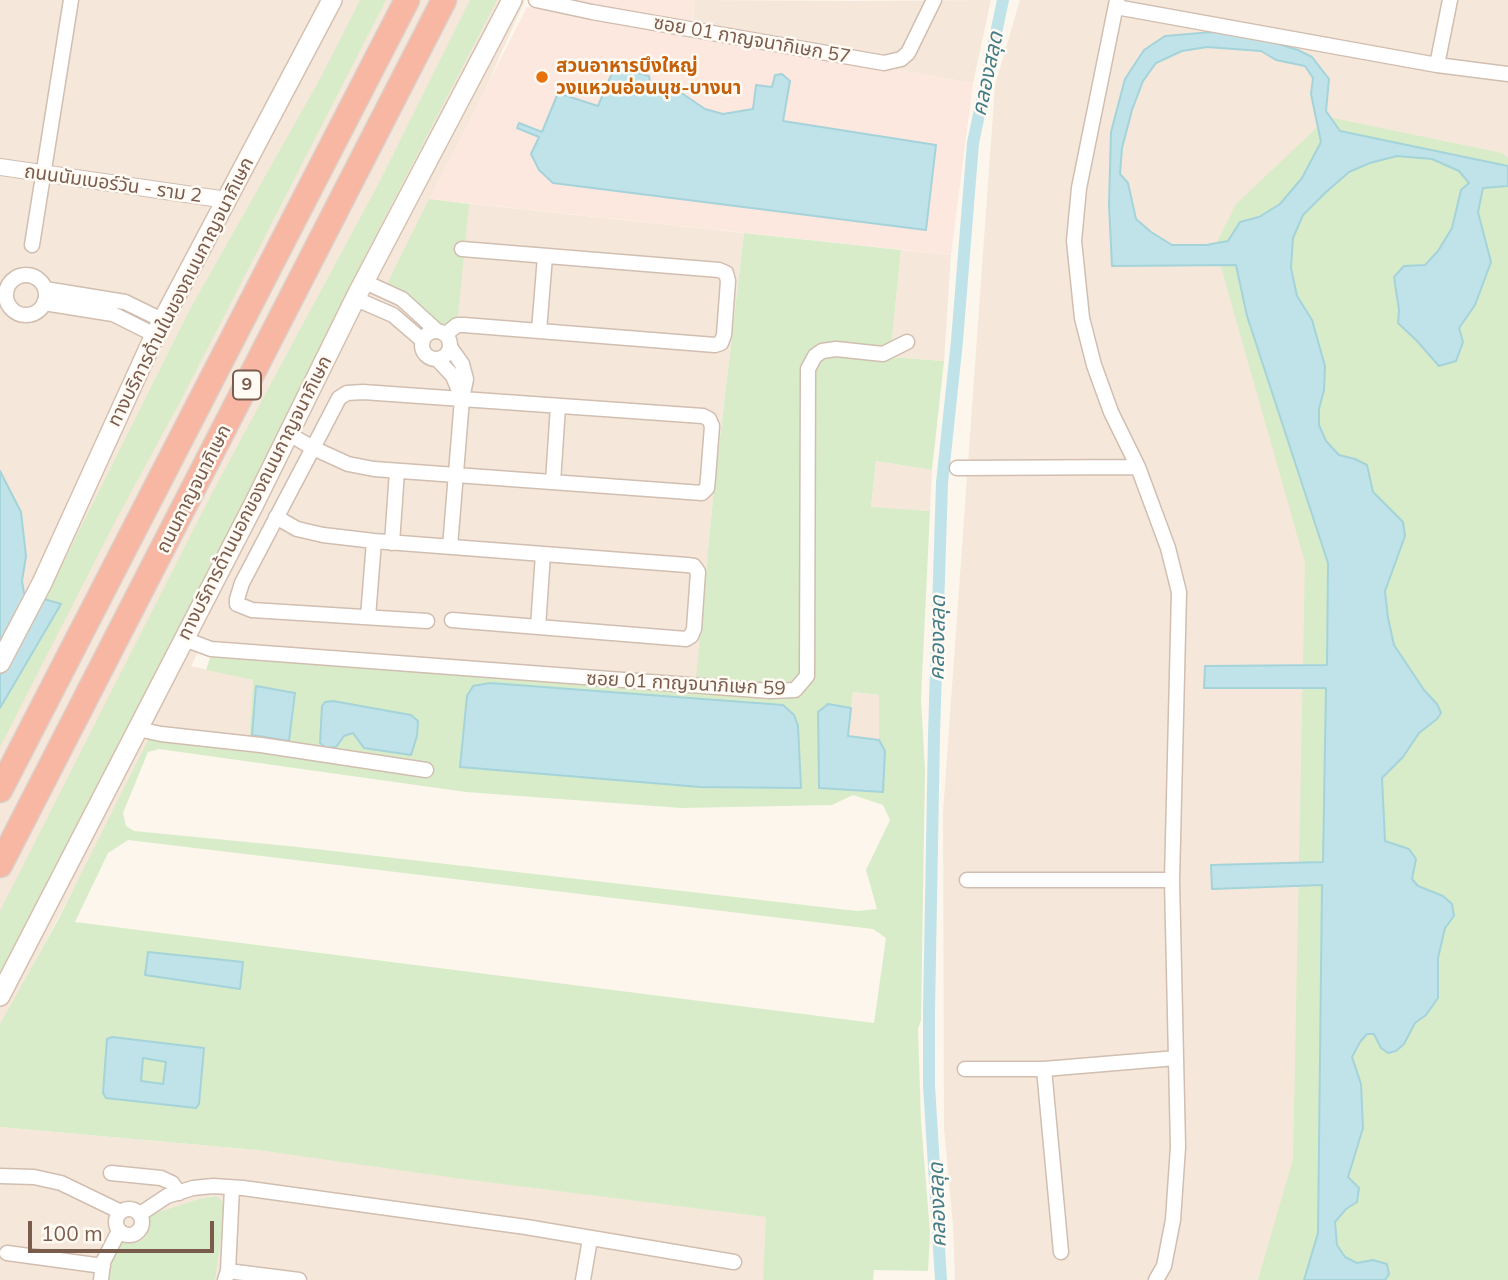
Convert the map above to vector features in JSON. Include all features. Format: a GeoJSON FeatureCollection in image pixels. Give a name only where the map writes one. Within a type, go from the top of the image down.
{"type":"FeatureCollection","features":[{"type":"Feature","properties":{"kind":"highway","name":"ถนนกาญจนาภิเษก"},"geometry":{"type":"LineString","coordinates":[[0,790],[407,0]]}},
{"type":"Feature","properties":{"kind":"highway","name":"ถนนกาญจนาภิเษก"},"geometry":{"type":"LineString","coordinates":[[0,865],[444,0]]}},
{"type":"Feature","properties":{"kind":"main road","name":"ทางบริการด้านในของถนนกาญจนาภิเษก"},"geometry":{"type":"LineString","coordinates":[[0,663],[42,583],[159,327],[332,0]]}},
{"type":"Feature","properties":{"kind":"main road","name":"ทางบริการด้านนอกของถนนกาญจนาภิเษก"},"geometry":{"type":"LineString","coordinates":[[0,996],[289,434],[360,290],[512,0]]}},
{"type":"Feature","properties":{"kind":"street"},"geometry":{"type":"LineString","coordinates":[[32,245],[71,0]]}},
{"type":"Feature","properties":{"kind":"street","name":"ซอย 01 กาญจนากิเษก 57"},"geometry":{"type":"LineString","coordinates":[[536,0],[884,63],[901,59],[908,53],[934,0]]}},
{"type":"Feature","properties":{"kind":"street"},"geometry":{"type":"LineString","coordinates":[[1437,65],[1450,0]]}},
{"type":"Feature","properties":{"kind":"street"},"geometry":{"type":"LineString","coordinates":[[1156,1280],[1164,1266],[1173,1220],[1178,1147],[1171,880],[1179,592],[1168,548],[1138,467],[1111,412],[1094,365],[1082,318],[1074,241],[1079,188],[1117,3],[1437,65],[1508,74]]}},
{"type":"Feature","properties":{"kind":"street","name":"ถนนนัมเบอร์วัน - ราม 2"},"geometry":{"type":"LineString","coordinates":[[0,167],[227,200]]}},
{"type":"Feature","properties":{"kind":"street"},"geometry":{"type":"LineString","coordinates":[[444,337],[457,326],[715,345],[721,343],[724,335],[728,281],[726,273],[719,270],[462,249]]}},
{"type":"Feature","properties":{"kind":"street"},"geometry":{"type":"LineString","coordinates":[[538,331],[545,256]]}},
{"type":"Feature","properties":{"kind":"street"},"geometry":{"type":"LineString","coordinates":[[30,275],[39,280],[45,296],[36,313],[23,315],[12,310],[3,299],[5,283],[30,275]]}},
{"type":"Feature","properties":{"kind":"street"},"geometry":{"type":"LineString","coordinates":[[360,290],[402,299],[444,337],[462,364],[466,379],[450,547]]}},
{"type":"Feature","properties":{"kind":"street"},"geometry":{"type":"LineString","coordinates":[[360,290],[422,340],[424,353],[437,359],[453,376],[462,399]]}},
{"type":"Feature","properties":{"kind":"street"},"geometry":{"type":"LineString","coordinates":[[45,296],[159,327]]}},
{"type":"Feature","properties":{"kind":"street"},"geometry":{"type":"LineString","coordinates":[[422,340],[428,333],[444,337]]}},
{"type":"Feature","properties":{"kind":"street"},"geometry":{"type":"LineString","coordinates":[[437,359],[445,355],[444,337]]}},
{"type":"Feature","properties":{"kind":"street","name":"ซอย 01 กาญจนาภิเษก 59"},"geometry":{"type":"LineString","coordinates":[[184,639],[211,649],[770,691],[795,690],[807,676],[808,369],[815,356],[822,351],[836,349],[883,354],[907,342]]}},
{"type":"Feature","properties":{"kind":"street"},"geometry":{"type":"LineString","coordinates":[[289,434],[313,448],[348,464],[397,471],[702,493],[707,488],[708,478],[712,426],[709,419],[703,416],[462,399],[347,393],[339,398],[313,448],[276,517],[242,583],[237,604],[252,610],[427,621]]}},
{"type":"Feature","properties":{"kind":"street"},"geometry":{"type":"LineString","coordinates":[[553,482],[558,406]]}},
{"type":"Feature","properties":{"kind":"street"},"geometry":{"type":"LineString","coordinates":[[957,468],[1138,467]]}},
{"type":"Feature","properties":{"kind":"street"},"geometry":{"type":"LineString","coordinates":[[392,543],[397,471]]}},
{"type":"Feature","properties":{"kind":"street"},"geometry":{"type":"LineString","coordinates":[[276,517],[308,533],[392,543],[687,565],[694,566],[698,572],[694,629],[686,639],[452,620]]}},
{"type":"Feature","properties":{"kind":"street"},"geometry":{"type":"LineString","coordinates":[[368,617],[374,541]]}},
{"type":"Feature","properties":{"kind":"street"},"geometry":{"type":"LineString","coordinates":[[538,627],[542,554]]}},
{"type":"Feature","properties":{"kind":"street"},"geometry":{"type":"LineString","coordinates":[[138,729],[426,770]]}},
{"type":"Feature","properties":{"kind":"street"},"geometry":{"type":"LineString","coordinates":[[967,880],[1171,880]]}},
{"type":"Feature","properties":{"kind":"street"},"geometry":{"type":"LineString","coordinates":[[965,1069],[1044,1069],[1176,1058]]}},
{"type":"Feature","properties":{"kind":"street"},"geometry":{"type":"LineString","coordinates":[[1044,1069],[1061,1252]]}},
{"type":"Feature","properties":{"kind":"street"},"geometry":{"type":"LineString","coordinates":[[111,1173],[161,1178],[172,1182],[178,1193]]}},
{"type":"Feature","properties":{"kind":"street"},"geometry":{"type":"LineString","coordinates":[[0,1176],[34,1177],[61,1183],[121,1212],[131,1209],[140,1214],[143,1224],[138,1233],[128,1236],[119,1231]]}},
{"type":"Feature","properties":{"kind":"street"},"geometry":{"type":"LineString","coordinates":[[140,1214],[167,1196],[213,1186],[526,1227],[734,1262]]}},
{"type":"Feature","properties":{"kind":"street"},"geometry":{"type":"LineString","coordinates":[[232,1188],[226,1276],[299,1280]]}},
{"type":"Feature","properties":{"kind":"street"},"geometry":{"type":"LineString","coordinates":[[7,1254],[102,1273],[119,1231],[116,1221],[121,1212]]}},
{"type":"Feature","properties":{"kind":"street"},"geometry":{"type":"LineString","coordinates":[[583,1280],[590,1239]]}},
{"type":"Feature","properties":{"kind":"shaded area"},"geometry":{"type":"Polygon","coordinates":[[[0,0],[525,0],[436,200],[744,233],[713,498],[697,678],[499,667],[218,643],[206,637],[191,666],[253,680],[249,739],[159,727],[0,1028],[0,0]]]}},
{"type":"Feature","properties":{"kind":"shaded area"},"geometry":{"type":"Polygon","coordinates":[[[570,0],[695,0],[691,23],[570,0]]]}},
{"type":"Feature","properties":{"kind":"shaded area"},"geometry":{"type":"Polygon","coordinates":[[[695,0],[991,0],[973,83],[690,35],[695,0]]]}},
{"type":"Feature","properties":{"kind":"shaded area"},"geometry":{"type":"Polygon","coordinates":[[[1020,0],[1508,0],[1508,1280],[955,1280],[944,1128],[943,812],[995,85],[1020,0]]]}},
{"type":"Feature","properties":{"kind":"shaded area"},"geometry":{"type":"Polygon","coordinates":[[[527,7],[973,83],[951,255],[429,199],[527,7]]]}},
{"type":"Feature","properties":{"kind":"shaded area"},"geometry":{"type":"Polygon","coordinates":[[[901,250],[951,255],[944,361],[890,357],[901,250]]]}},
{"type":"Feature","properties":{"kind":"shaded area"},"geometry":{"type":"Polygon","coordinates":[[[876,461],[932,470],[930,511],[871,508],[876,461]]]}},
{"type":"Feature","properties":{"kind":"shaded area"},"geometry":{"type":"Polygon","coordinates":[[[853,692],[879,695],[879,740],[848,736],[853,692]]]}},
{"type":"Feature","properties":{"kind":"shaded area"},"geometry":{"type":"Polygon","coordinates":[[[0,1127],[257,1150],[767,1217],[763,1280],[0,1280],[0,1127]]]}},
{"type":"Feature","properties":{"kind":"green space"},"geometry":{"type":"Polygon","coordinates":[[[360,0],[386,0],[0,747],[0,708],[61,604],[45,599],[188,313],[320,79],[360,0]]]}},
{"type":"Feature","properties":{"kind":"green space"},"geometry":{"type":"Polygon","coordinates":[[[470,0],[497,0],[368,250],[207,579],[0,979],[0,911],[211,495],[380,181],[470,0]]]}},
{"type":"Feature","properties":{"kind":"green space"},"geometry":{"type":"Polygon","coordinates":[[[1328,117],[1502,153],[1508,158],[1508,1280],[1258,1280],[1293,1159],[1305,563],[1215,246],[1236,204],[1328,117]]]}},
{"type":"Feature","properties":{"kind":"green space"},"geometry":{"type":"Polygon","coordinates":[[[429,199],[469,204],[458,315],[444,325],[437,323],[412,298],[387,284],[429,199]]]}},
{"type":"Feature","properties":{"kind":"green space"},"geometry":{"type":"Polygon","coordinates":[[[744,233],[901,250],[890,357],[944,361],[932,470],[876,461],[871,507],[930,511],[921,699],[925,770],[921,1020],[918,1029],[921,1121],[930,1232],[928,1271],[874,1270],[873,1280],[763,1280],[766,1217],[257,1150],[0,1127],[0,1024],[58,920],[155,726],[249,739],[253,680],[206,670],[211,655],[696,678],[713,498],[744,233]],[[490,683],[473,686],[460,767],[700,787],[800,788],[783,705],[490,683]],[[853,692],[851,708],[828,704],[818,713],[819,788],[832,788],[885,751],[879,740],[879,695],[853,692]],[[159,749],[148,752],[123,813],[126,826],[134,831],[298,847],[857,911],[877,909],[866,870],[890,820],[883,805],[853,795],[832,805],[681,808],[466,792],[159,749]],[[128,840],[108,853],[75,922],[874,1023],[886,938],[873,929],[128,840]]]}},
{"type":"Feature","properties":{"kind":"green space"},"geometry":{"type":"Polygon","coordinates":[[[216,1196],[222,1201],[225,1212],[215,1280],[109,1280],[112,1262],[122,1239],[140,1241],[146,1237],[150,1215],[216,1196]]]}},
{"type":"Feature","properties":{"kind":"water"},"geometry":{"type":"Polygon","coordinates":[[[1212,32],[1259,38],[1298,50],[1312,57],[1329,79],[1326,111],[1340,131],[1508,166],[1508,186],[1483,188],[1478,212],[1491,262],[1475,305],[1459,328],[1463,342],[1456,361],[1439,366],[1398,323],[1399,310],[1394,277],[1404,266],[1425,265],[1438,251],[1452,228],[1461,190],[1469,183],[1459,171],[1432,159],[1397,156],[1370,163],[1349,172],[1325,193],[1303,215],[1293,238],[1291,268],[1297,296],[1312,320],[1325,366],[1319,425],[1326,441],[1339,455],[1367,465],[1373,492],[1403,522],[1405,536],[1385,591],[1388,618],[1394,645],[1441,713],[1419,733],[1403,757],[1382,778],[1385,841],[1409,849],[1416,859],[1412,879],[1418,886],[1443,896],[1452,904],[1454,916],[1445,928],[1438,958],[1438,998],[1426,1015],[1415,1023],[1404,1044],[1396,1051],[1388,1053],[1381,1048],[1374,1034],[1367,1034],[1352,1057],[1361,1084],[1363,1128],[1348,1177],[1359,1188],[1357,1202],[1346,1209],[1335,1222],[1337,1245],[1345,1257],[1357,1263],[1373,1260],[1387,1264],[1389,1274],[1385,1280],[1304,1280],[1318,1233],[1322,885],[1212,889],[1211,865],[1323,862],[1326,688],[1204,688],[1205,666],[1327,665],[1328,563],[1247,316],[1236,265],[1112,266],[1109,205],[1111,132],[1125,79],[1144,50],[1165,36],[1212,32]],[[1207,47],[1182,51],[1156,63],[1143,81],[1122,148],[1120,174],[1128,183],[1136,219],[1172,245],[1206,245],[1228,241],[1240,222],[1259,217],[1280,204],[1302,178],[1321,142],[1311,94],[1313,78],[1305,66],[1276,60],[1261,51],[1207,47]]]}},
{"type":"Feature","properties":{"kind":"water"},"geometry":{"type":"Polygon","coordinates":[[[615,66],[649,76],[654,87],[683,94],[705,109],[723,114],[753,109],[756,85],[772,87],[775,75],[782,74],[790,81],[783,121],[936,145],[926,230],[553,183],[539,170],[531,154],[539,137],[517,128],[519,123],[542,132],[558,93],[598,106],[615,66]]]}},
{"type":"Feature","properties":{"kind":"water"},"geometry":{"type":"Polygon","coordinates":[[[0,471],[21,512],[26,556],[22,581],[24,593],[61,604],[0,708],[0,471]]]}},
{"type":"Feature","properties":{"kind":"water"},"geometry":{"type":"Polygon","coordinates":[[[490,683],[783,705],[794,715],[798,726],[801,788],[700,787],[460,767],[467,696],[473,686],[490,683]]]}},
{"type":"Feature","properties":{"kind":"water"},"geometry":{"type":"Polygon","coordinates":[[[256,686],[295,693],[289,741],[252,735],[256,686]]]}},
{"type":"Feature","properties":{"kind":"water"},"geometry":{"type":"Polygon","coordinates":[[[333,701],[411,715],[418,721],[411,755],[364,748],[353,733],[344,736],[336,747],[326,748],[320,743],[322,706],[325,702],[333,701]]]}},
{"type":"Feature","properties":{"kind":"water"},"geometry":{"type":"Polygon","coordinates":[[[828,704],[851,708],[848,736],[879,740],[885,751],[883,792],[819,788],[818,712],[828,704]]]}},
{"type":"Feature","properties":{"kind":"water"},"geometry":{"type":"Polygon","coordinates":[[[148,952],[243,962],[240,989],[145,975],[148,952]]]}},
{"type":"Feature","properties":{"kind":"water"},"geometry":{"type":"Polygon","coordinates":[[[112,1037],[204,1048],[199,1104],[196,1108],[106,1098],[103,1093],[107,1039],[112,1037]],[[143,1058],[141,1081],[163,1084],[166,1062],[143,1058]]]}},
{"type":"Feature","properties":{"kind":"waterway","name":"คลองสลุด"},"geometry":{"type":"LineString","coordinates":[[941,1280],[929,1085],[929,1011],[942,483],[973,143],[1003,0]]}},
{"type":"Feature","properties":{"kind":"place","name":"สวนอาหารบึงใหญ่ วงแหวนอ่อนนุช-บางนา"},"geometry":{"type":"Point","coordinates":[542,77]}}]}
